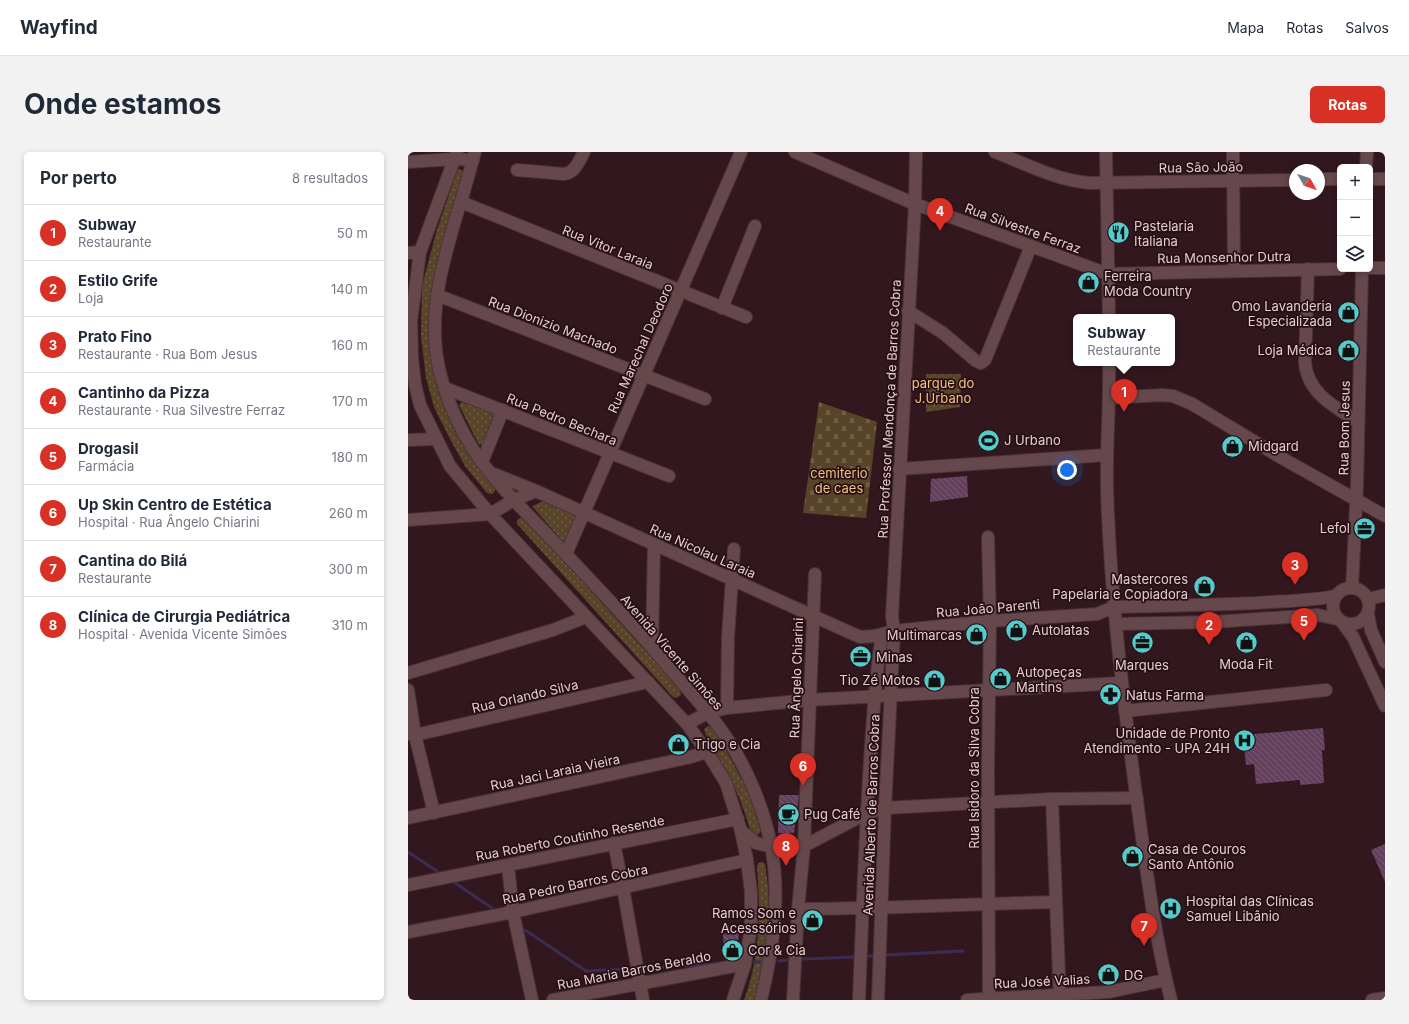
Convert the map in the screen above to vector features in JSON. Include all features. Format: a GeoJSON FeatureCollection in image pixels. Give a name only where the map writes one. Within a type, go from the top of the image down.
{"type":"FeatureCollection","features":[{"type":"Feature","properties":{"kind":"street"},"geometry":{"type":"LineString","coordinates":[[517,170],[570,174],[584,152]]}},
{"type":"Feature","properties":{"kind":"street","name":"Rua Marechal Deodoro"},"geometry":{"type":"LineString","coordinates":[[566,554],[741,152]]}},
{"type":"Feature","properties":{"kind":"street","name":"Rua Silvestre Ferraz"},"geometry":{"type":"LineString","coordinates":[[796,152],[915,204],[1108,274]]}},
{"type":"Feature","properties":{"kind":"street","name":"Rua Professor Mendonça de Barros Cobra"},"geometry":{"type":"LineString","coordinates":[[888,633],[892,616],[899,469],[915,204],[916,152]]}},
{"type":"Feature","properties":{"kind":"street","name":"Rua São João"},"geometry":{"type":"LineString","coordinates":[[995,152],[1052,175],[1073,181],[1089,183],[1289,180]]}},
{"type":"Feature","properties":{"kind":"street"},"geometry":{"type":"LineString","coordinates":[[1106,152],[1109,314]]}},
{"type":"Feature","properties":{"kind":"street"},"geometry":{"type":"LineString","coordinates":[[1233,152],[1234,271]]}},
{"type":"Feature","properties":{"kind":"street"},"geometry":{"type":"LineString","coordinates":[[1366,164],[1367,152]]}},
{"type":"Feature","properties":{"kind":"street"},"geometry":{"type":"LineString","coordinates":[[456,155],[414,253],[410,358],[420,405],[450,466],[490,514],[687,724],[707,752],[726,784],[742,831],[751,892],[751,928],[744,964],[733,1000]]}},
{"type":"Feature","properties":{"kind":"street","name":"Avenida Vicente Simões"},"geometry":{"type":"LineString","coordinates":[[408,162],[456,155],[474,156],[442,264],[437,295],[435,323],[437,353],[445,388],[460,427],[490,473],[652,647],[717,724],[731,744],[746,772],[762,812],[771,846],[775,887],[774,930],[770,964],[761,1000]]}},
{"type":"Feature","properties":{"kind":"street"},"geometry":{"type":"LineString","coordinates":[[1325,180],[1337,179]]}},
{"type":"Feature","properties":{"kind":"street"},"geometry":{"type":"LineString","coordinates":[[1373,179],[1385,179]]}},
{"type":"Feature","properties":{"kind":"street","name":"Rua Vitor Laraia"},"geometry":{"type":"LineString","coordinates":[[461,202],[746,317]]}},
{"type":"Feature","properties":{"kind":"street"},"geometry":{"type":"LineString","coordinates":[[722,308],[755,226]]}},
{"type":"Feature","properties":{"kind":"street"},"geometry":{"type":"LineString","coordinates":[[908,311],[943,333],[976,361],[981,363],[985,360],[1031,246]]}},
{"type":"Feature","properties":{"kind":"street"},"geometry":{"type":"LineString","coordinates":[[1373,268],[1385,268]]}},
{"type":"Feature","properties":{"kind":"street"},"geometry":{"type":"LineString","coordinates":[[1308,269],[1305,363],[1306,374],[1313,387],[1320,395],[1358,422]]}},
{"type":"Feature","properties":{"kind":"street","name":"Rua Monsenhor Dutra"},"geometry":{"type":"LineString","coordinates":[[1108,274],[1337,269]]}},
{"type":"Feature","properties":{"kind":"street","name":"Rua Bom Jesus"},"geometry":{"type":"LineString","coordinates":[[1352,588],[1356,500],[1362,272]]}},
{"type":"Feature","properties":{"kind":"street","name":"Rua Dionizio Machado"},"geometry":{"type":"LineString","coordinates":[[437,295],[705,399]]}},
{"type":"Feature","properties":{"kind":"street"},"geometry":{"type":"LineString","coordinates":[[1110,366],[1107,495],[1114,607],[1121,683],[1155,929],[1171,1000]]}},
{"type":"Feature","properties":{"kind":"street","name":"Rua Pedro Bechara"},"geometry":{"type":"LineString","coordinates":[[445,388],[669,476]]}},
{"type":"Feature","properties":{"kind":"street"},"geometry":{"type":"LineString","coordinates":[[1110,398],[1161,395],[1173,396],[1192,404],[1280,457],[1385,516]]}},
{"type":"Feature","properties":{"kind":"street"},"geometry":{"type":"LineString","coordinates":[[482,462],[503,410]]}},
{"type":"Feature","properties":{"kind":"street"},"geometry":{"type":"LineString","coordinates":[[408,440],[436,439]]}},
{"type":"Feature","properties":{"kind":"street"},"geometry":{"type":"LineString","coordinates":[[899,469],[1107,455]]}},
{"type":"Feature","properties":{"kind":"street","name":"Rua Nicolau Laraia"},"geometry":{"type":"LineString","coordinates":[[490,473],[584,512],[654,545],[860,636],[868,637],[888,633]]}},
{"type":"Feature","properties":{"kind":"street"},"geometry":{"type":"LineString","coordinates":[[408,520],[490,514],[514,500],[536,491]]}},
{"type":"Feature","properties":{"kind":"street","name":"Rua Isidoro da Silva Cobra"},"geometry":{"type":"LineString","coordinates":[[988,537],[990,621],[988,690],[989,999]]}},
{"type":"Feature","properties":{"kind":"street"},"geometry":{"type":"LineString","coordinates":[[652,647],[654,545]]}},
{"type":"Feature","properties":{"kind":"street"},"geometry":{"type":"LineString","coordinates":[[727,708],[728,637],[734,549]]}},
{"type":"Feature","properties":{"kind":"street","name":"Rua Ângelo Chiarini"},"geometry":{"type":"LineString","coordinates":[[793,1000],[798,909],[804,846],[815,574]]}},
{"type":"Feature","properties":{"kind":"street"},"geometry":{"type":"LineString","coordinates":[[1114,607],[1193,606],[1318,600],[1336,596],[1346,589],[1352,588],[1362,591],[1368,599],[1370,630],[1385,662]]}},
{"type":"Feature","properties":{"kind":"street"},"geometry":{"type":"LineString","coordinates":[[1336,596],[1332,607],[1353,637],[1385,706]]}},
{"type":"Feature","properties":{"kind":"street"},"geometry":{"type":"LineString","coordinates":[[1368,599],[1385,596]]}},
{"type":"Feature","properties":{"kind":"street","name":"Rua João Parenti"},"geometry":{"type":"LineString","coordinates":[[888,633],[990,621],[1098,614],[1114,607]]}},
{"type":"Feature","properties":{"kind":"street"},"geometry":{"type":"LineString","coordinates":[[1098,614],[1116,624],[1206,622],[1318,616],[1354,624],[1359,623],[1368,614]]}},
{"type":"Feature","properties":{"kind":"street"},"geometry":{"type":"LineString","coordinates":[[408,673],[552,630],[586,617]]}},
{"type":"Feature","properties":{"kind":"street","name":"Avenida Alberto de Barros Cobra"},"geometry":{"type":"LineString","coordinates":[[878,1000],[890,695],[888,633]]}},
{"type":"Feature","properties":{"kind":"street","name":"Avenida Alberto de Barros Cobra"},"geometry":{"type":"LineString","coordinates":[[858,1000],[874,696],[878,657],[888,633]]}},
{"type":"Feature","properties":{"kind":"street","name":"Rua Orlando Silva"},"geometry":{"type":"LineString","coordinates":[[412,734],[648,682]]}},
{"type":"Feature","properties":{"kind":"street"},"geometry":{"type":"LineString","coordinates":[[687,724],[707,713],[727,708],[809,700],[1121,683]]}},
{"type":"Feature","properties":{"kind":"street"},"geometry":{"type":"LineString","coordinates":[[408,690],[412,734],[434,813]]}},
{"type":"Feature","properties":{"kind":"street"},"geometry":{"type":"LineString","coordinates":[[1125,711],[1326,690]]}},
{"type":"Feature","properties":{"kind":"street","name":"Rua Jaci Laraia Vieira"},"geometry":{"type":"LineString","coordinates":[[408,818],[687,758],[707,752]]}},
{"type":"Feature","properties":{"kind":"street"},"geometry":{"type":"LineString","coordinates":[[742,831],[756,842],[771,846],[804,846],[867,813],[885,808],[1052,799],[1137,798]]}},
{"type":"Feature","properties":{"kind":"street"},"geometry":{"type":"LineString","coordinates":[[1052,799],[1059,997]]}},
{"type":"Feature","properties":{"kind":"street","name":"Rua Roberto Coutinho Resende"},"geometry":{"type":"LineString","coordinates":[[408,885],[738,819]]}},
{"type":"Feature","properties":{"kind":"street"},"geometry":{"type":"LineString","coordinates":[[614,843],[643,1000]]}},
{"type":"Feature","properties":{"kind":"street","name":"Rua Pedro Barros Cobra"},"geometry":{"type":"LineString","coordinates":[[408,932],[513,912],[747,860]]}},
{"type":"Feature","properties":{"kind":"street"},"geometry":{"type":"LineString","coordinates":[[508,866],[513,912],[532,1000]]}},
{"type":"Feature","properties":{"kind":"street"},"geometry":{"type":"LineString","coordinates":[[798,909],[863,909],[988,903],[1056,902]]}},
{"type":"Feature","properties":{"kind":"street","name":"Rua Maria Barros Beraldo"},"geometry":{"type":"LineString","coordinates":[[553,1000],[744,964]]}},
{"type":"Feature","properties":{"kind":"street","name":"Rua José Valias"},"geometry":{"type":"LineString","coordinates":[[967,1000],[1059,997],[1108,992],[1166,980]]}},
{"type":"Feature","properties":{"kind":"street"},"geometry":{"type":"LineString","coordinates":[[1372,1000],[1385,998]]}},
{"type":"Feature","properties":{"kind":"green space"},"geometry":{"type":"Polygon","coordinates":[[[459,169],[462,170],[463,174],[433,288],[443,401],[456,433],[473,461],[495,487],[495,491],[492,494],[487,493],[465,466],[434,407],[426,378],[421,336],[422,286],[436,233],[457,171],[459,169]]]}},
{"type":"Feature","properties":{"kind":"green space","name":"parque do J.Urbano"},"geometry":{"type":"Polygon","coordinates":[[[926,374],[961,374],[960,407],[926,412],[926,374]]]}},
{"type":"Feature","properties":{"kind":"green space"},"geometry":{"type":"Polygon","coordinates":[[[465,399],[497,411],[486,443],[479,445],[459,405],[465,399]]]}},
{"type":"Feature","properties":{"kind":"green space","name":"cemiterio de caes"},"geometry":{"type":"Polygon","coordinates":[[[819,402],[877,422],[866,518],[803,513],[819,402]]]}},
{"type":"Feature","properties":{"kind":"green space"},"geometry":{"type":"Polygon","coordinates":[[[544,501],[579,515],[565,544],[532,506],[544,501]]]}},
{"type":"Feature","properties":{"kind":"green space"},"geometry":{"type":"Polygon","coordinates":[[[522,517],[525,518],[680,689],[681,695],[677,698],[673,697],[517,524],[517,520],[522,517]]]}},
{"type":"Feature","properties":{"kind":"green space"},"geometry":{"type":"Polygon","coordinates":[[[708,726],[717,734],[746,787],[761,831],[758,835],[754,836],[751,832],[736,790],[706,734],[704,729],[708,726]]]}},
{"type":"Feature","properties":{"kind":"green space"},"geometry":{"type":"Polygon","coordinates":[[[762,862],[765,864],[768,894],[769,916],[767,942],[755,1000],[744,1000],[756,951],[759,917],[757,867],[758,863],[762,862]]]}},
{"type":"Feature","properties":{"kind":"shaded area","name":"J Urbano"},"geometry":{"type":"Polygon","coordinates":[[[997,432],[997,448],[979,449],[979,433],[997,432]]]}},
{"type":"Feature","properties":{"kind":"building"},"geometry":{"type":"Polygon","coordinates":[[[967,476],[968,497],[930,502],[931,479],[967,476]]]}},
{"type":"Feature","properties":{"kind":"building"},"geometry":{"type":"Polygon","coordinates":[[[1323,728],[1325,750],[1322,750],[1324,783],[1300,785],[1300,780],[1256,784],[1254,764],[1246,765],[1243,735],[1323,728]]]}},
{"type":"Feature","properties":{"kind":"building","name":"Pug Café"},"geometry":{"type":"Polygon","coordinates":[[[779,795],[799,795],[794,833],[778,833],[779,795]]]}},
{"type":"Feature","properties":{"kind":"building"},"geometry":{"type":"Polygon","coordinates":[[[1385,844],[1385,882],[1371,850],[1385,844]]]}},
{"type":"Feature","properties":{"kind":"building"},"geometry":{"type":"Polygon","coordinates":[[[739,932],[737,952],[724,954],[723,934],[739,932]]]}},
{"type":"Feature","properties":{"kind":"waterway"},"geometry":{"type":"LineString","coordinates":[[408,852],[437,871]]}},
{"type":"Feature","properties":{"kind":"waterway"},"geometry":{"type":"LineString","coordinates":[[455,883],[492,908]]}},
{"type":"Feature","properties":{"kind":"waterway"},"geometry":{"type":"LineString","coordinates":[[525,930],[586,971],[629,969]]}},
{"type":"Feature","properties":{"kind":"waterway"},"geometry":{"type":"LineString","coordinates":[[886,955],[963,951]]}},
{"type":"Feature","properties":{"kind":"waterway"},"geometry":{"type":"LineString","coordinates":[[867,956],[873,956]]}},
{"type":"Feature","properties":{"kind":"waterway"},"geometry":{"type":"LineString","coordinates":[[804,959],[854,957]]}},
{"type":"Feature","properties":{"kind":"waterway"},"geometry":{"type":"LineString","coordinates":[[779,961],[787,960]]}},
{"type":"Feature","properties":{"kind":"waterway"},"geometry":{"type":"LineString","coordinates":[[754,962],[760,962]]}},
{"type":"Feature","properties":{"kind":"waterway"},"geometry":{"type":"LineString","coordinates":[[646,968],[713,964]]}},
{"type":"Feature","properties":{"kind":"place","name":"Cantinho da Pizza"},"geometry":{"type":"Point","coordinates":[940,231]}},
{"type":"Feature","properties":{"kind":"place","name":"Pastelaria Italiana"},"geometry":{"type":"Point","coordinates":[1119,233]}},
{"type":"Feature","properties":{"kind":"place","name":"Ferreira Moda Country"},"geometry":{"type":"Point","coordinates":[1088,283]}},
{"type":"Feature","properties":{"kind":"place","name":"Omo Lavanderia Especializada"},"geometry":{"type":"Point","coordinates":[1348,313]}},
{"type":"Feature","properties":{"kind":"place","name":"Loja Médica"},"geometry":{"type":"Point","coordinates":[1348,350]}},
{"type":"Feature","properties":{"kind":"place","name":"Subway"},"geometry":{"type":"Point","coordinates":[1124,412]}},
{"type":"Feature","properties":{"kind":"place","name":"J Urbano"},"geometry":{"type":"Point","coordinates":[988,440]}},
{"type":"Feature","properties":{"kind":"place","name":"Midgard"},"geometry":{"type":"Point","coordinates":[1233,446]}},
{"type":"Feature","properties":{"kind":"place","name":"Lefol"},"geometry":{"type":"Point","coordinates":[1365,528]}},
{"type":"Feature","properties":{"kind":"place","name":"Prato Fino"},"geometry":{"type":"Point","coordinates":[1295,585]}},
{"type":"Feature","properties":{"kind":"place","name":"Mastercores Papelaria e Copiadora"},"geometry":{"type":"Point","coordinates":[1204,586]}},
{"type":"Feature","properties":{"kind":"place","name":"Autolatas"},"geometry":{"type":"Point","coordinates":[1016,630]}},
{"type":"Feature","properties":{"kind":"place","name":"Multimarcas"},"geometry":{"type":"Point","coordinates":[977,635]}},
{"type":"Feature","properties":{"kind":"place","name":"Drogasil"},"geometry":{"type":"Point","coordinates":[1304,641]}},
{"type":"Feature","properties":{"kind":"place","name":"Moda Fit"},"geometry":{"type":"Point","coordinates":[1246,642]}},
{"type":"Feature","properties":{"kind":"place","name":"Marques"},"geometry":{"type":"Point","coordinates":[1142,643]}},
{"type":"Feature","properties":{"kind":"place","name":"Estilo Grife"},"geometry":{"type":"Point","coordinates":[1209,645]}},
{"type":"Feature","properties":{"kind":"place","name":"Minas"},"geometry":{"type":"Point","coordinates":[861,657]}},
{"type":"Feature","properties":{"kind":"place","name":"Autopeças Martins"},"geometry":{"type":"Point","coordinates":[1001,679]}},
{"type":"Feature","properties":{"kind":"place","name":"Tio Zé Motos"},"geometry":{"type":"Point","coordinates":[935,680]}},
{"type":"Feature","properties":{"kind":"place","name":"Natus Farma"},"geometry":{"type":"Point","coordinates":[1111,695]}},
{"type":"Feature","properties":{"kind":"place","name":"Unidade de Pronto Atendimento - UPA 24H"},"geometry":{"type":"Point","coordinates":[1245,740]}},
{"type":"Feature","properties":{"kind":"place","name":"Trigo e Cia"},"geometry":{"type":"Point","coordinates":[678,744]}},
{"type":"Feature","properties":{"kind":"place","name":"Up Skin Centro de Estética"},"geometry":{"type":"Point","coordinates":[803,786]}},
{"type":"Feature","properties":{"kind":"place","name":"Pug Café"},"geometry":{"type":"Point","coordinates":[788,814]}},
{"type":"Feature","properties":{"kind":"place","name":"Casa de Couros Santo Antônio"},"geometry":{"type":"Point","coordinates":[1133,856]}},
{"type":"Feature","properties":{"kind":"place","name":"Clínica de Cirurgia Pediátrica"},"geometry":{"type":"Point","coordinates":[786,866]}},
{"type":"Feature","properties":{"kind":"place","name":"Hospital das Clínicas Samuel Libânio"},"geometry":{"type":"Point","coordinates":[1171,908]}},
{"type":"Feature","properties":{"kind":"place","name":"Ramos Som e Acesssórios"},"geometry":{"type":"Point","coordinates":[812,920]}},
{"type":"Feature","properties":{"kind":"place","name":"Cantina do Bilá"},"geometry":{"type":"Point","coordinates":[1144,946]}},
{"type":"Feature","properties":{"kind":"place","name":"Cor & Cia"},"geometry":{"type":"Point","coordinates":[732,950]}},
{"type":"Feature","properties":{"kind":"place","name":"DG"},"geometry":{"type":"Point","coordinates":[1109,975]}}]}
